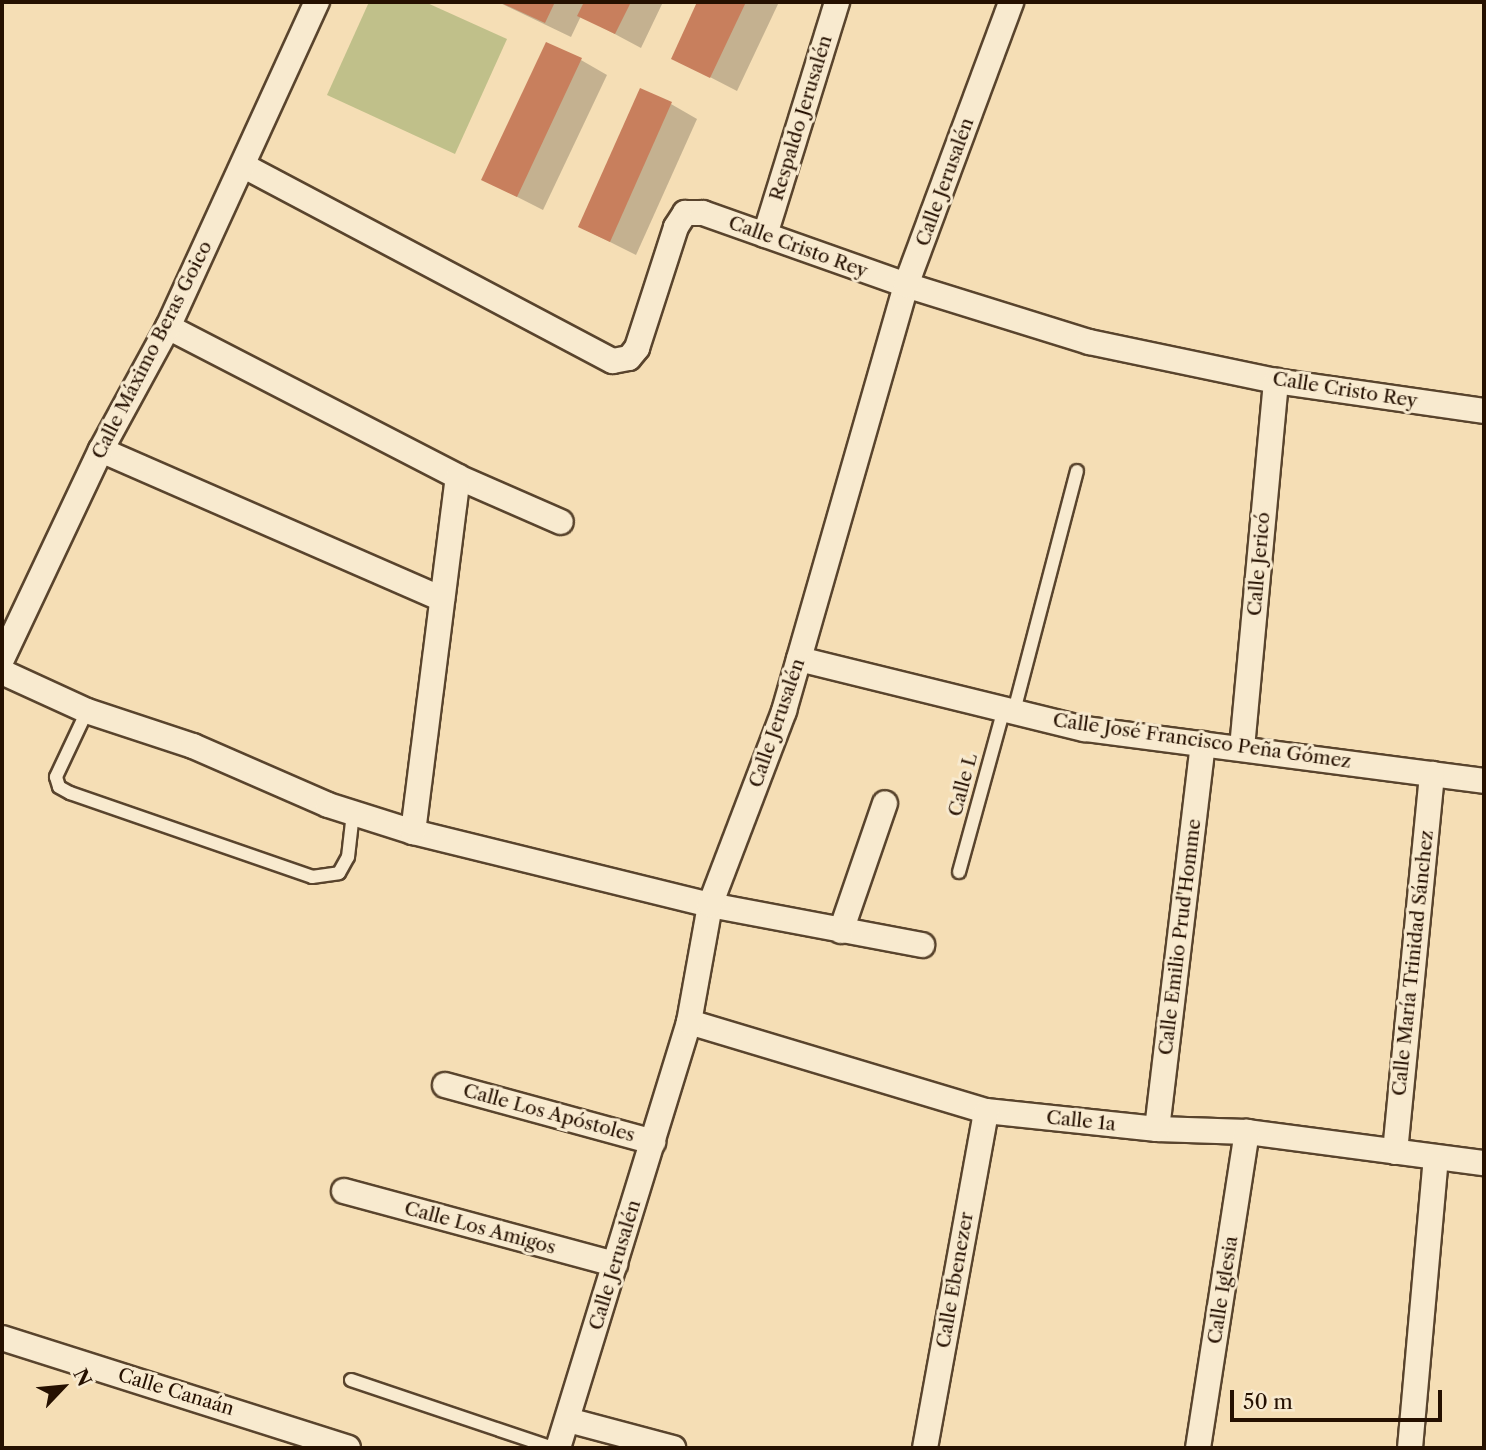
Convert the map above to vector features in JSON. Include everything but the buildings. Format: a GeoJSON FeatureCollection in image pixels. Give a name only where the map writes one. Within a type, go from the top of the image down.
{"type":"FeatureCollection","features":[{"type":"Feature","properties":{"kind":"street","name":"Calle Máximo Beras Goico"},"geometry":{"type":"LineString","coordinates":[[2,659],[101,450],[169,327],[317,2]]}},
{"type":"Feature","properties":{"kind":"street","name":"Respaldo Jerusalén"},"geometry":{"type":"LineString","coordinates":[[765,235],[837,2]]}},
{"type":"Feature","properties":{"kind":"street","name":"Calle Jerusalén"},"geometry":{"type":"LineString","coordinates":[[556,1448],[568,1420],[689,1022],[710,905],[784,711],[906,285],[1012,2]]}},
{"type":"Feature","properties":{"kind":"street","name":"Calle Cristo Rey"},"geometry":{"type":"LineString","coordinates":[[244,166],[613,361],[629,358],[637,348],[676,227],[685,213],[703,213],[906,285],[1089,342],[1276,381],[1484,411]]}},
{"type":"Feature","properties":{"kind":"street"},"geometry":{"type":"LineString","coordinates":[[169,327],[458,477],[561,522]]}},
{"type":"Feature","properties":{"kind":"street","name":"Calle Jericó"},"geometry":{"type":"LineString","coordinates":[[1242,748],[1276,381]]}},
{"type":"Feature","properties":{"kind":"street"},"geometry":{"type":"LineString","coordinates":[[101,450],[442,599]]}},
{"type":"Feature","properties":{"kind":"street"},"geometry":{"type":"LineString","coordinates":[[413,832],[458,477]]}},
{"type":"Feature","properties":{"kind":"street","name":"Calle José Francisco Peña Gómez"},"geometry":{"type":"LineString","coordinates":[[799,659],[1085,729],[1484,781]]}},
{"type":"Feature","properties":{"kind":"street"},"geometry":{"type":"LineString","coordinates":[[2,672],[87,711],[193,746],[353,813],[413,832],[710,905],[922,945]]}},
{"type":"Feature","properties":{"kind":"street","name":"Calle Emilio Prud'Homme"},"geometry":{"type":"LineString","coordinates":[[1157,1129],[1203,744]]}},
{"type":"Feature","properties":{"kind":"street","name":"Calle María Trinidad Sánchez"},"geometry":{"type":"LineString","coordinates":[[1395,1152],[1432,774]]}},
{"type":"Feature","properties":{"kind":"street"},"geometry":{"type":"LineString","coordinates":[[841,931],[885,803]]}},
{"type":"Feature","properties":{"kind":"street","name":"Calle 1a"},"geometry":{"type":"LineString","coordinates":[[689,1022],[986,1111],[1157,1129],[1247,1132],[1484,1163]]}},
{"type":"Feature","properties":{"kind":"street","name":"Calle Los Apóstoles"},"geometry":{"type":"LineString","coordinates":[[445,1085],[653,1142]]}},
{"type":"Feature","properties":{"kind":"street","name":"Calle Ebenezer"},"geometry":{"type":"LineString","coordinates":[[925,1448],[986,1111]]}},
{"type":"Feature","properties":{"kind":"street","name":"Calle Iglesia"},"geometry":{"type":"LineString","coordinates":[[1198,1448],[1247,1132]]}},
{"type":"Feature","properties":{"kind":"street"},"geometry":{"type":"LineString","coordinates":[[1410,1448],[1436,1157]]}},
{"type":"Feature","properties":{"kind":"street","name":"Calle Los Amigos"},"geometry":{"type":"LineString","coordinates":[[344,1191],[615,1264]]}},
{"type":"Feature","properties":{"kind":"street","name":"Calle Canaán"},"geometry":{"type":"LineString","coordinates":[[2,1338],[348,1448]]}},
{"type":"Feature","properties":{"kind":"street"},"geometry":{"type":"LineString","coordinates":[[568,1420],[673,1448]]}},
{"type":"Feature","properties":{"kind":"lane","name":"Calle L"},"geometry":{"type":"LineString","coordinates":[[959,872],[1009,710],[1077,471]]}},
{"type":"Feature","properties":{"kind":"lane"},"geometry":{"type":"LineString","coordinates":[[87,711],[56,777],[60,787],[71,793],[312,877],[340,873],[348,857],[353,813]]}},
{"type":"Feature","properties":{"kind":"lane"},"geometry":{"type":"LineString","coordinates":[[351,1380],[556,1448]]}},
{"type":"Feature","properties":{"kind":"green space"},"geometry":{"type":"Polygon","coordinates":[[[369,2],[425,2],[507,39],[455,154],[327,95],[369,2]]]}}]}
